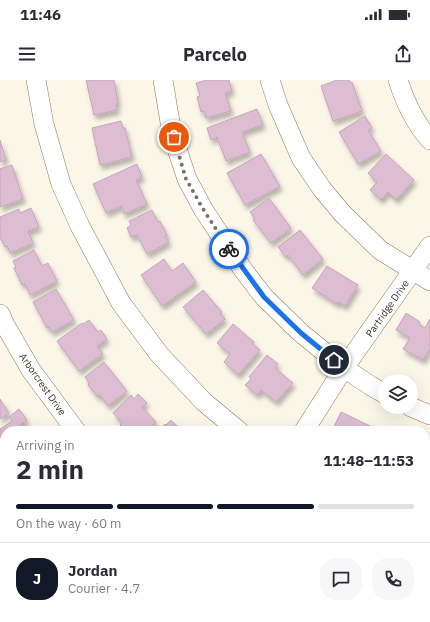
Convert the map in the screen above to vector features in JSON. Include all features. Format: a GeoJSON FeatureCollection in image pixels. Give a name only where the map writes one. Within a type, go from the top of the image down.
{"type":"FeatureCollection","features":[{"type":"Feature","properties":{"kind":"street"},"geometry":{"type":"LineString","coordinates":[[36,80],[44,124],[61,184],[80,226],[121,303],[160,354],[204,402],[233,426]]}},
{"type":"Feature","properties":{"kind":"street"},"geometry":{"type":"LineString","coordinates":[[163,80],[170,122],[186,179],[207,215],[244,271],[264,297],[301,333],[344,368],[378,390]]}},
{"type":"Feature","properties":{"kind":"street"},"geometry":{"type":"LineString","coordinates":[[270,80],[278,105],[301,158],[322,189],[342,213],[380,250],[430,281]]}},
{"type":"Feature","properties":{"kind":"street"},"geometry":{"type":"LineString","coordinates":[[398,80],[411,112],[424,134],[430,140]]}},
{"type":"Feature","properties":{"kind":"street","name":"Partridge Drive"},"geometry":{"type":"LineString","coordinates":[[307,426],[344,368],[430,246]]}},
{"type":"Feature","properties":{"kind":"street","name":"Arborcrest Drive"},"geometry":{"type":"LineString","coordinates":[[0,314],[31,370],[72,426]]}},
{"type":"Feature","properties":{"kind":"street"},"geometry":{"type":"LineString","coordinates":[[418,410],[430,415]]}},
{"type":"Feature","properties":{"kind":"building"},"geometry":{"type":"Polygon","coordinates":[[[86,80],[114,80],[118,103],[116,104],[117,110],[94,115],[86,80]]]}},
{"type":"Feature","properties":{"kind":"building"},"geometry":{"type":"Polygon","coordinates":[[[207,80],[229,80],[232,91],[225,93],[231,111],[206,118],[204,111],[201,112],[197,97],[200,96],[196,83],[207,80]]]}},
{"type":"Feature","properties":{"kind":"building"},"geometry":{"type":"Polygon","coordinates":[[[337,80],[349,80],[351,83],[352,82],[362,111],[333,121],[321,86],[337,80]]]}},
{"type":"Feature","properties":{"kind":"building"},"geometry":{"type":"Polygon","coordinates":[[[257,109],[263,125],[242,132],[250,152],[226,161],[217,137],[211,140],[207,128],[257,109]]]}},
{"type":"Feature","properties":{"kind":"building"},"geometry":{"type":"Polygon","coordinates":[[[365,116],[372,128],[368,130],[381,151],[358,164],[339,132],[365,116]]]}},
{"type":"Feature","properties":{"kind":"building"},"geometry":{"type":"Polygon","coordinates":[[[121,121],[123,128],[125,128],[132,157],[100,165],[92,128],[121,121]]]}},
{"type":"Feature","properties":{"kind":"building"},"geometry":{"type":"Polygon","coordinates":[[[0,140],[6,160],[0,162],[0,140]]]}},
{"type":"Feature","properties":{"kind":"building"},"geometry":{"type":"Polygon","coordinates":[[[261,154],[280,186],[245,205],[227,173],[261,154]]]}},
{"type":"Feature","properties":{"kind":"building"},"geometry":{"type":"Polygon","coordinates":[[[386,154],[414,180],[396,200],[388,192],[381,200],[370,190],[377,182],[368,173],[386,154]]]}},
{"type":"Feature","properties":{"kind":"building"},"geometry":{"type":"Polygon","coordinates":[[[137,164],[142,177],[136,180],[147,204],[124,214],[121,206],[106,213],[93,184],[137,164]]]}},
{"type":"Feature","properties":{"kind":"building"},"geometry":{"type":"Polygon","coordinates":[[[12,165],[23,199],[0,207],[0,169],[12,165]]]}},
{"type":"Feature","properties":{"kind":"building"},"geometry":{"type":"Polygon","coordinates":[[[269,198],[291,228],[271,243],[253,220],[255,219],[250,212],[269,198]]]}},
{"type":"Feature","properties":{"kind":"building"},"geometry":{"type":"Polygon","coordinates":[[[31,208],[39,227],[28,231],[33,243],[10,253],[0,237],[0,217],[19,209],[20,213],[31,208]]]}},
{"type":"Feature","properties":{"kind":"building"},"geometry":{"type":"Polygon","coordinates":[[[152,210],[158,222],[160,221],[167,235],[165,236],[169,242],[147,254],[137,235],[131,237],[127,228],[131,225],[129,221],[152,210]]]}},
{"type":"Feature","properties":{"kind":"building"},"geometry":{"type":"Polygon","coordinates":[[[300,230],[323,259],[303,275],[288,255],[286,257],[278,247],[300,230]]]}},
{"type":"Feature","properties":{"kind":"building"},"geometry":{"type":"Polygon","coordinates":[[[34,250],[42,266],[48,263],[57,281],[30,295],[25,284],[22,285],[14,268],[16,267],[13,261],[34,250]]]}},
{"type":"Feature","properties":{"kind":"building"},"geometry":{"type":"Polygon","coordinates":[[[164,259],[172,271],[183,263],[196,282],[162,306],[141,275],[164,259]]]}},
{"type":"Feature","properties":{"kind":"building"},"geometry":{"type":"Polygon","coordinates":[[[327,266],[358,285],[345,306],[338,302],[337,304],[312,288],[327,266]]]}},
{"type":"Feature","properties":{"kind":"building"},"geometry":{"type":"Polygon","coordinates":[[[56,289],[74,320],[52,332],[49,327],[47,328],[33,302],[56,289]]]}},
{"type":"Feature","properties":{"kind":"building"},"geometry":{"type":"Polygon","coordinates":[[[203,290],[222,312],[220,314],[225,319],[206,334],[183,307],[203,290]]]}},
{"type":"Feature","properties":{"kind":"building"},"geometry":{"type":"Polygon","coordinates":[[[406,313],[420,322],[419,324],[425,328],[430,319],[430,348],[423,360],[403,349],[410,338],[396,330],[406,313]]]}},
{"type":"Feature","properties":{"kind":"building"},"geometry":{"type":"Polygon","coordinates":[[[89,320],[98,332],[101,330],[107,339],[97,346],[103,354],[79,371],[57,341],[82,323],[83,324],[89,320]]]}},
{"type":"Feature","properties":{"kind":"building"},"geometry":{"type":"Polygon","coordinates":[[[233,324],[254,342],[253,344],[260,350],[238,375],[224,362],[230,354],[217,343],[233,324]]]}},
{"type":"Feature","properties":{"kind":"building"},"geometry":{"type":"Polygon","coordinates":[[[267,355],[278,364],[275,368],[293,383],[276,402],[261,390],[257,395],[245,385],[251,379],[249,377],[267,355]]]}},
{"type":"Feature","properties":{"kind":"building"},"geometry":{"type":"Polygon","coordinates":[[[104,362],[127,391],[108,406],[100,395],[98,397],[88,385],[89,383],[85,377],[104,362]]]}},
{"type":"Feature","properties":{"kind":"building"},"geometry":{"type":"Polygon","coordinates":[[[138,394],[147,403],[142,407],[156,422],[152,426],[120,425],[122,423],[113,413],[131,395],[134,399],[138,394]]]}},
{"type":"Feature","properties":{"kind":"building"},"geometry":{"type":"Polygon","coordinates":[[[0,399],[9,413],[0,419],[0,399]]]}},
{"type":"Feature","properties":{"kind":"building"},"geometry":{"type":"Polygon","coordinates":[[[19,409],[27,420],[21,426],[4,426],[12,421],[9,417],[19,409]]]}},
{"type":"Feature","properties":{"kind":"building"},"geometry":{"type":"Polygon","coordinates":[[[341,412],[370,426],[334,426],[341,412]]]}},
{"type":"Feature","properties":{"kind":"building"},"geometry":{"type":"Polygon","coordinates":[[[171,420],[177,426],[163,426],[165,424],[166,425],[171,420]]]}},
{"type":"Feature","properties":{"kind":"way so far"},"geometry":{"type":"LineString","coordinates":[[174,137],[186,179],[203,209],[229,249]]}},
{"type":"Feature","properties":{"kind":"route"},"geometry":{"type":"LineString","coordinates":[[229,249],[264,297],[301,333],[334,360]]}}]}
